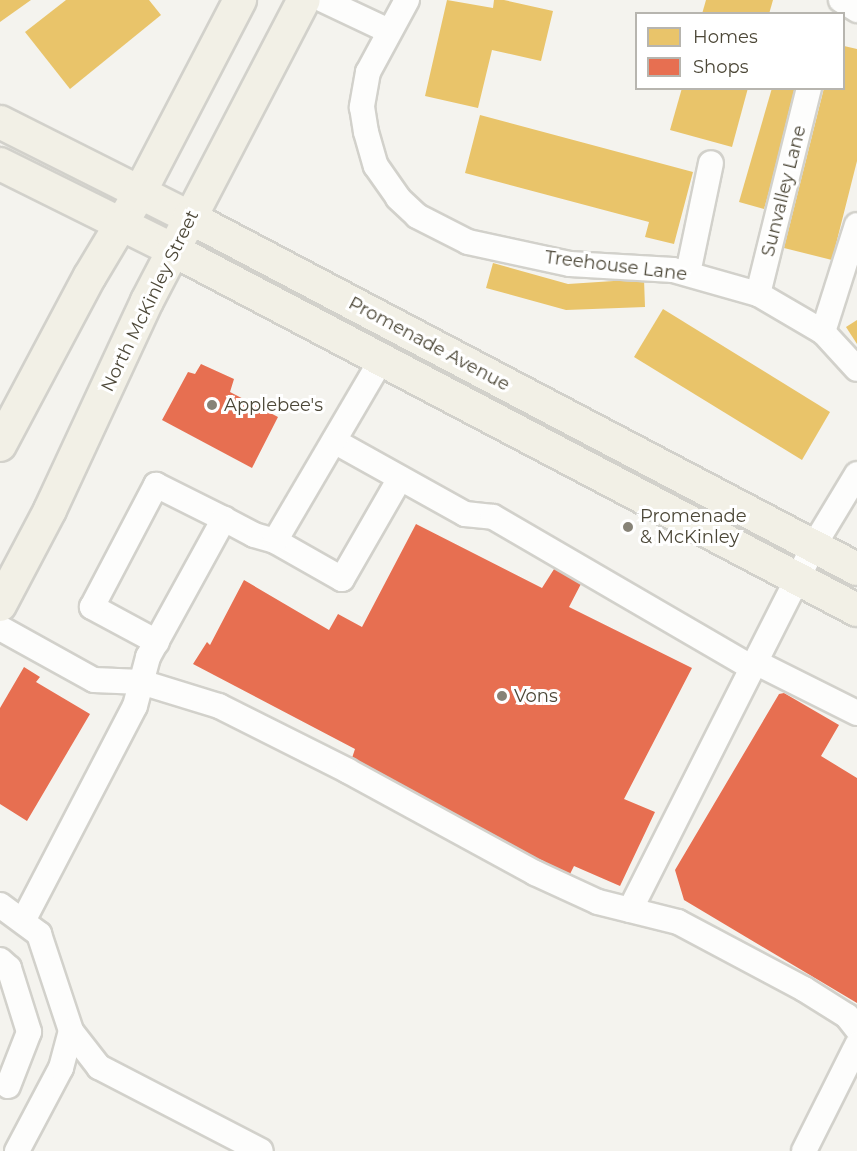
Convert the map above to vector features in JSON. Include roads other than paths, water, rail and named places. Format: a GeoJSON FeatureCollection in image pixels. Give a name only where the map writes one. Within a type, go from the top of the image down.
{"type":"FeatureCollection","features":[{"type":"Feature","properties":{"kind":"main road"},"geometry":{"type":"LineString","coordinates":[[0,445],[90,276],[139,194],[240,0]]}},
{"type":"Feature","properties":{"kind":"main road","name":"North McKinley Street"},"geometry":{"type":"LineString","coordinates":[[0,605],[50,510],[189,217],[209,185],[304,0]]}},
{"type":"Feature","properties":{"kind":"main road","name":"Promenade Avenue"},"geometry":{"type":"LineString","coordinates":[[0,122],[139,194],[189,217],[857,569]]}},
{"type":"Feature","properties":{"kind":"main road","name":"Promenade Avenue"},"geometry":{"type":"LineString","coordinates":[[0,164],[173,250],[796,580],[857,610]]}},
{"type":"Feature","properties":{"kind":"street"},"geometry":{"type":"LineString","coordinates":[[323,0],[389,31]]}},
{"type":"Feature","properties":{"kind":"street","name":"Treehouse Lane"},"geometry":{"type":"LineString","coordinates":[[407,0],[368,72],[362,107],[376,166],[398,198],[417,216],[468,242],[570,264],[688,273],[758,294],[823,332],[857,369]]}},
{"type":"Feature","properties":{"kind":"street"},"geometry":{"type":"LineString","coordinates":[[841,0],[857,10]]}},
{"type":"Feature","properties":{"kind":"street","name":"Sunvalley Lane"},"geometry":{"type":"LineString","coordinates":[[758,294],[809,90]]}},
{"type":"Feature","properties":{"kind":"street"},"geometry":{"type":"LineString","coordinates":[[688,273],[711,163]]}},
{"type":"Feature","properties":{"kind":"street"},"geometry":{"type":"LineString","coordinates":[[823,332],[857,225]]}},
{"type":"Feature","properties":{"kind":"street"},"geometry":{"type":"LineString","coordinates":[[275,541],[381,360]]}},
{"type":"Feature","properties":{"kind":"street"},"geometry":{"type":"LineString","coordinates":[[333,441],[465,514],[493,517],[754,665],[857,713]]}},
{"type":"Feature","properties":{"kind":"street"},"geometry":{"type":"LineString","coordinates":[[630,910],[813,547],[857,474]]}},
{"type":"Feature","properties":{"kind":"street"},"geometry":{"type":"LineString","coordinates":[[156,642],[92,607],[156,485],[254,535],[275,541],[342,579],[400,478]]}},
{"type":"Feature","properties":{"kind":"street"},"geometry":{"type":"LineString","coordinates":[[23,921],[135,706],[156,642],[224,519]]}},
{"type":"Feature","properties":{"kind":"street"},"geometry":{"type":"LineString","coordinates":[[0,628],[94,680],[141,682],[219,706],[348,771],[535,873],[598,902],[678,922],[804,989],[847,1016],[857,1029]]}},
{"type":"Feature","properties":{"kind":"street"},"geometry":{"type":"LineString","coordinates":[[0,905],[39,934],[71,1031],[99,1067],[261,1151]]}},
{"type":"Feature","properties":{"kind":"street"},"geometry":{"type":"LineString","coordinates":[[0,960],[9,968],[29,1032],[8,1086]]}},
{"type":"Feature","properties":{"kind":"street"},"geometry":{"type":"LineString","coordinates":[[17,1151],[62,1068],[71,1031]]}},
{"type":"Feature","properties":{"kind":"street"},"geometry":{"type":"LineString","coordinates":[[804,1151],[857,1045]]}},
{"type":"Feature","properties":{"kind":"place","name":"Applebee's"},"geometry":{"type":"Point","coordinates":[212,405]}},
{"type":"Feature","properties":{"kind":"place","name":"Promenade & McKinley"},"geometry":{"type":"Point","coordinates":[628,527]}},
{"type":"Feature","properties":{"kind":"place","name":"Vons"},"geometry":{"type":"Point","coordinates":[502,696]}}]}
